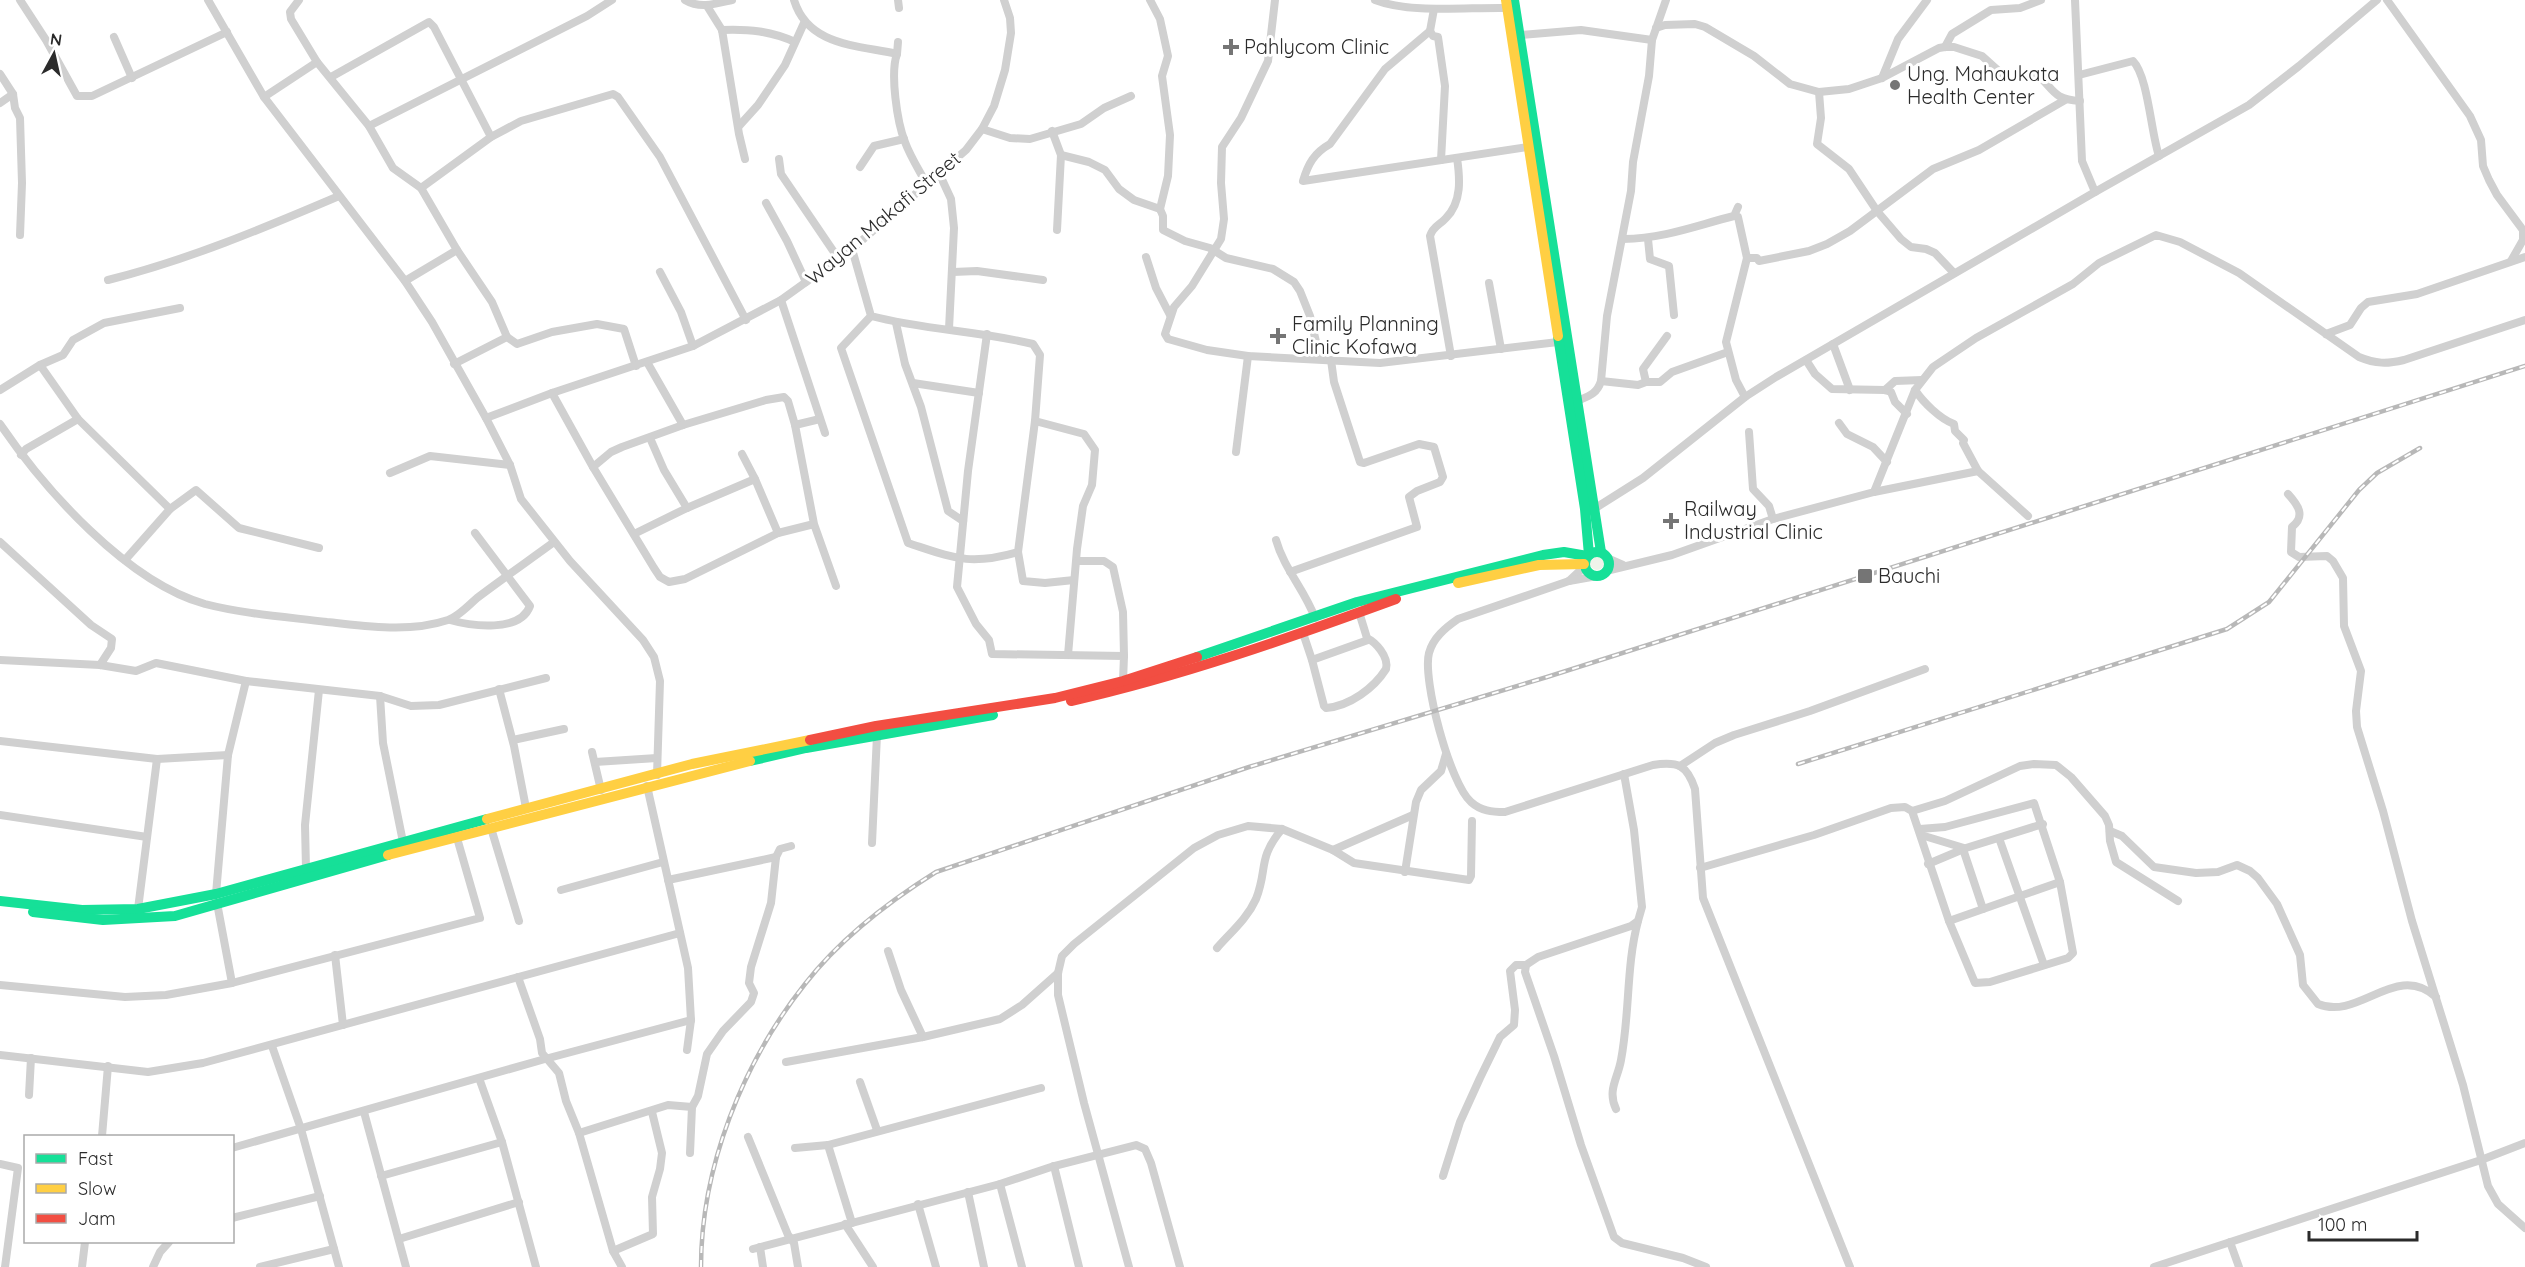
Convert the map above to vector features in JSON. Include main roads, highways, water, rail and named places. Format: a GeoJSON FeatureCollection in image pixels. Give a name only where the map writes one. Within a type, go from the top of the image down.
{"type":"FeatureCollection","features":[{"type":"Feature","properties":{"kind":"railway"},"geometry":{"type":"LineString","coordinates":[[701,1267],[703,1229],[718,1154],[745,1081],[763,1047],[805,984],[833,952],[866,922],[936,872],[1249,767],[1547,677],[2525,366]]}},
{"type":"Feature","properties":{"kind":"railway"},"geometry":{"type":"LineString","coordinates":[[1798,764],[2227,629],[2269,602],[2359,490],[2377,473],[2420,448]]}},
{"type":"Feature","properties":{"kind":"place","name":"Pahlycom Clinic"},"geometry":{"type":"Point","coordinates":[1231,47]}},
{"type":"Feature","properties":{"kind":"place","name":"Ung. Mahaukata Health Center"},"geometry":{"type":"Point","coordinates":[1895,85]}},
{"type":"Feature","properties":{"kind":"place","name":"Family Planning Clinic Kofawa"},"geometry":{"type":"Point","coordinates":[1278,336]}},
{"type":"Feature","properties":{"kind":"place","name":"Railway Industrial Clinic"},"geometry":{"type":"Point","coordinates":[1671,521]}},
{"type":"Feature","properties":{"kind":"place","name":"Bauchi"},"geometry":{"type":"Point","coordinates":[1865,576]}}]}
